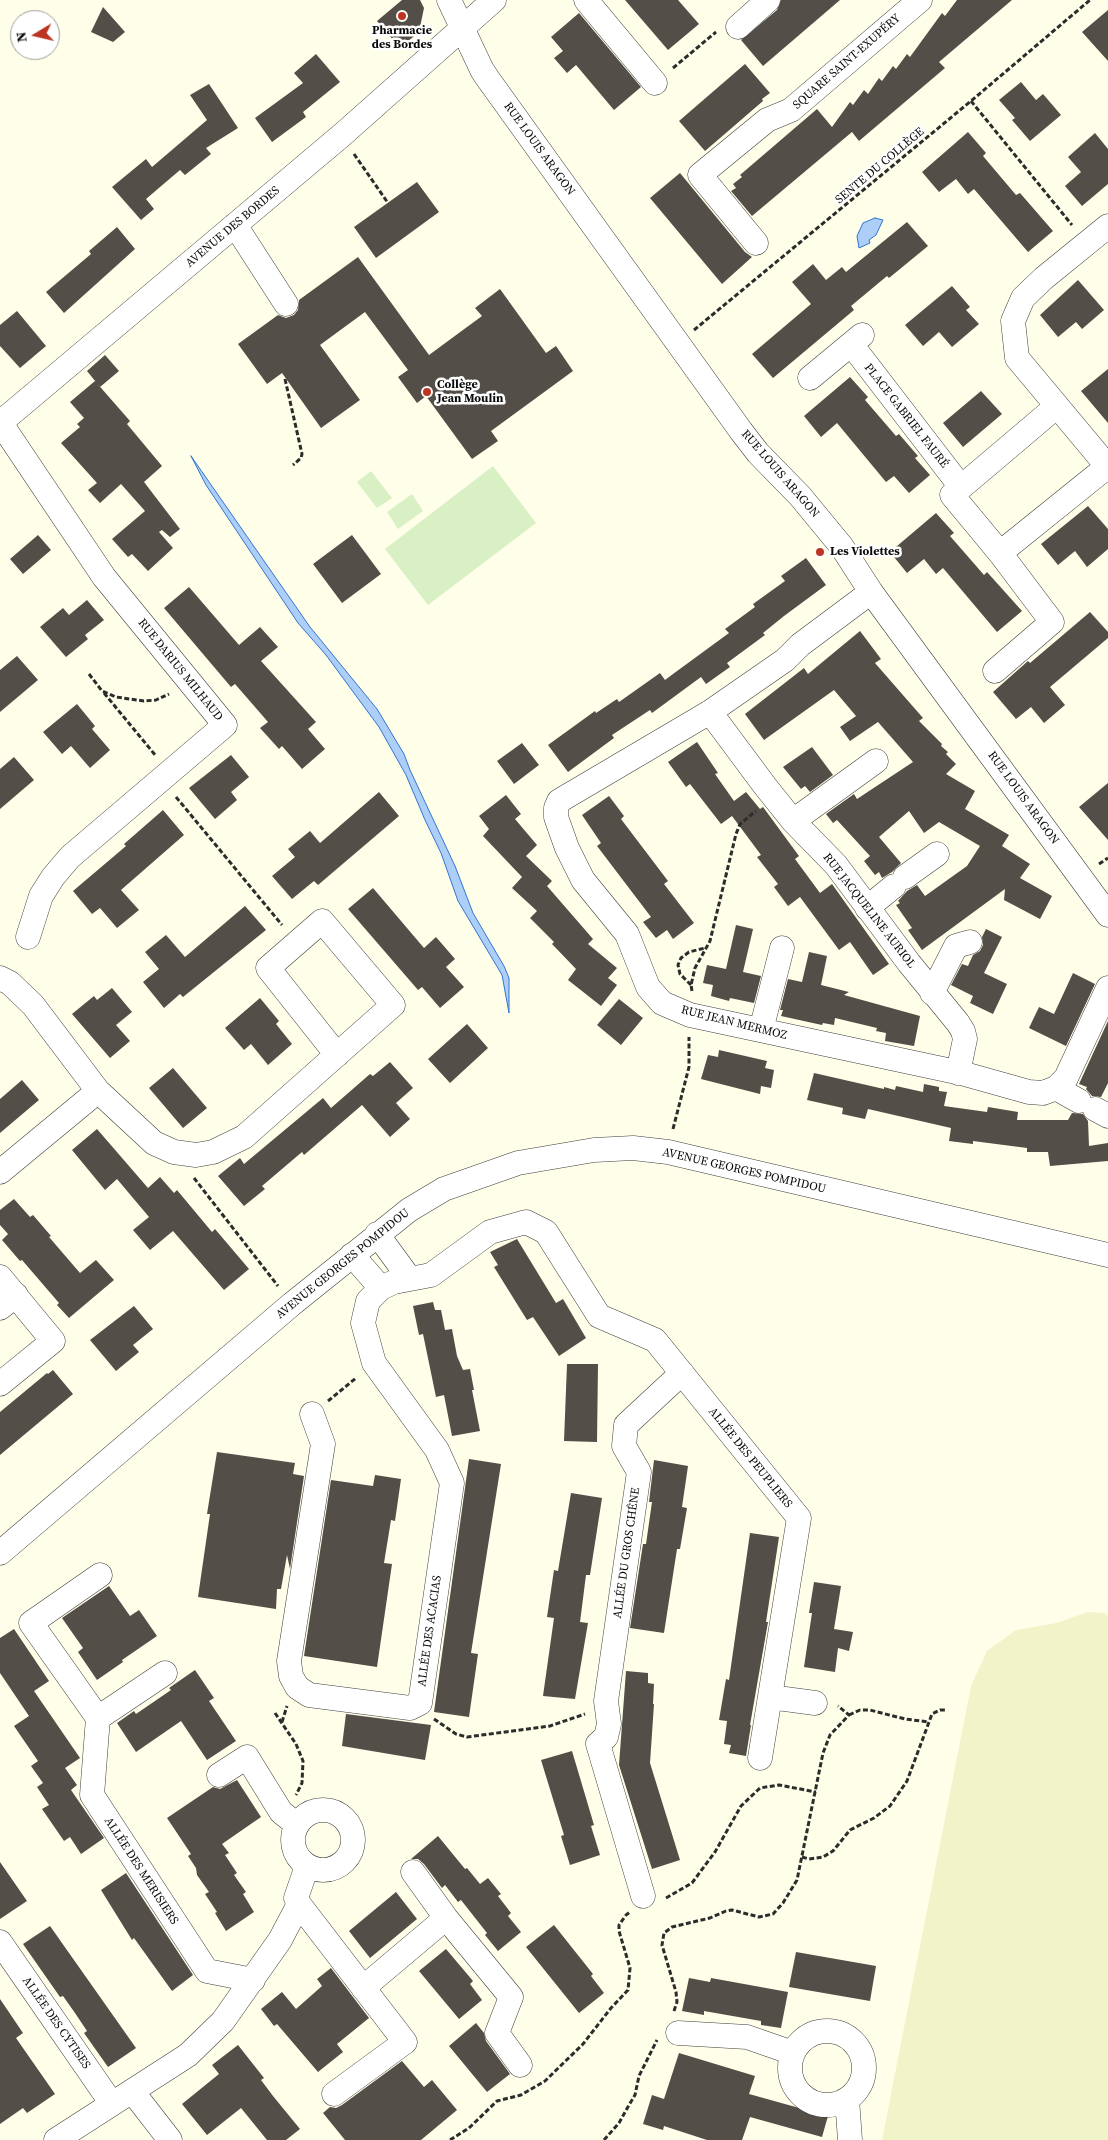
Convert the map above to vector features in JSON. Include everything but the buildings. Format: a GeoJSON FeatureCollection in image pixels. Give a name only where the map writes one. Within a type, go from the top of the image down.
{"type":"FeatureCollection","features":[{"type":"Feature","properties":{"kind":"street","name":"RUE LOUIS ARAGON"},"geometry":{"type":"LineString","coordinates":[[448,0],[488,79],[679,344],[758,453],[800,496],[842,547],[871,592],[1108,914]]}},
{"type":"Feature","properties":{"kind":"street","name":"AVENUE DES BORDES"},"geometry":{"type":"LineString","coordinates":[[0,422],[342,135],[494,0]]}},
{"type":"Feature","properties":{"kind":"street"},"geometry":{"type":"LineString","coordinates":[[586,0],[655,83]]}},
{"type":"Feature","properties":{"kind":"street"},"geometry":{"type":"LineString","coordinates":[[738,27],[768,0]]}},
{"type":"Feature","properties":{"kind":"street","name":"SQUARE SAINT-EXUPÉRY"},"geometry":{"type":"LineString","coordinates":[[756,243],[700,175],[767,120],[791,110],[920,0]]}},
{"type":"Feature","properties":{"kind":"street"},"geometry":{"type":"LineString","coordinates":[[235,225],[286,304]]}},
{"type":"Feature","properties":{"kind":"street"},"geometry":{"type":"LineString","coordinates":[[1000,553],[1108,467],[1017,358],[1013,321],[1023,298],[1044,278],[1108,226]]}},
{"type":"Feature","properties":{"kind":"street","name":"PLACE GABRIEL FAURÉ"},"geometry":{"type":"LineString","coordinates":[[810,378],[857,339],[961,487]]}},
{"type":"Feature","properties":{"kind":"street"},"geometry":{"type":"LineString","coordinates":[[995,670],[1052,622],[1000,553],[952,495],[1057,406]]}},
{"type":"Feature","properties":{"kind":"street","name":"RUE DARIUS MILHAUD"},"geometry":{"type":"LineString","coordinates":[[0,422],[104,577],[225,725],[70,857],[53,877],[41,896],[28,937]]}},
{"type":"Feature","properties":{"kind":"street","name":"RUE JEAN MERMOZ"},"geometry":{"type":"LineString","coordinates":[[871,592],[800,645],[785,660],[710,712],[559,801],[556,808],[556,817],[567,848],[583,880],[627,934],[648,987],[662,1003],[690,1015],[958,1073],[1029,1092],[1043,1093],[1056,1088]]}},
{"type":"Feature","properties":{"kind":"street","name":"RUE JACQUELINE AURIOL"},"geometry":{"type":"LineString","coordinates":[[710,712],[774,797],[836,865],[932,993],[958,1023],[964,1035],[958,1073]]}},
{"type":"Feature","properties":{"kind":"street"},"geometry":{"type":"LineString","coordinates":[[793,820],[876,761]]}},
{"type":"Feature","properties":{"kind":"street"},"geometry":{"type":"LineString","coordinates":[[867,908],[937,854]]}},
{"type":"Feature","properties":{"kind":"street"},"geometry":{"type":"LineString","coordinates":[[0,978],[10,983],[33,1005],[98,1091],[154,1144],[174,1152],[196,1155],[213,1152],[231,1145],[244,1137],[393,1005],[322,921],[268,968],[336,1055]]}},
{"type":"Feature","properties":{"kind":"street"},"geometry":{"type":"LineString","coordinates":[[932,993],[956,946],[970,942]]}},
{"type":"Feature","properties":{"kind":"street"},"geometry":{"type":"LineString","coordinates":[[760,1030],[782,948]]}},
{"type":"Feature","properties":{"kind":"street"},"geometry":{"type":"LineString","coordinates":[[1094,1109],[1056,1088],[1066,1078],[1108,988]]}},
{"type":"Feature","properties":{"kind":"street"},"geometry":{"type":"LineString","coordinates":[[0,1172],[98,1091]]}},
{"type":"Feature","properties":{"kind":"street","name":"AVENUE GEORGES POMPIDOU"},"geometry":{"type":"LineString","coordinates":[[0,1553],[292,1304],[409,1210],[444,1189],[518,1163],[594,1150],[633,1148],[668,1152],[1108,1255]]}},
{"type":"Feature","properties":{"kind":"street"},"geometry":{"type":"LineString","coordinates":[[352,1255],[381,1288],[394,1282],[431,1275],[490,1232],[526,1222],[546,1232],[599,1316],[655,1340],[682,1373]]}},
{"type":"Feature","properties":{"kind":"street"},"geometry":{"type":"LineString","coordinates":[[378,1234],[410,1279]]}},
{"type":"Feature","properties":{"kind":"street"},"geometry":{"type":"LineString","coordinates":[[0,1277],[8,1302],[53,1341],[0,1384]]}},
{"type":"Feature","properties":{"kind":"street","name":"ALLÉE DES ACACIAS"},"geometry":{"type":"LineString","coordinates":[[312,1414],[323,1444],[289,1661],[291,1676],[297,1687],[309,1695],[410,1708],[420,1703],[452,1484],[437,1450],[374,1363],[363,1323],[368,1301],[381,1288]]}},
{"type":"Feature","properties":{"kind":"street","name":"ALLÉE DES PEUPLIERS"},"geometry":{"type":"LineString","coordinates":[[682,1373],[799,1518],[760,1758]]}},
{"type":"Feature","properties":{"kind":"street","name":"ALLÉE DU GROS CHÊNE"},"geometry":{"type":"LineString","coordinates":[[647,1901],[598,1744],[606,1737],[609,1724],[608,1692],[639,1472],[624,1446],[626,1425],[682,1373]]}},
{"type":"Feature","properties":{"kind":"street"},"geometry":{"type":"LineString","coordinates":[[100,1575],[32,1623],[98,1718],[165,1673]]}},
{"type":"Feature","properties":{"kind":"street"},"geometry":{"type":"LineString","coordinates":[[770,1697],[815,1703]]}},
{"type":"Feature","properties":{"kind":"street","name":"ALLÉE DES MERISIERS"},"geometry":{"type":"LineString","coordinates":[[98,1718],[92,1796],[207,1971],[253,1980]]}},
{"type":"Feature","properties":{"kind":"street"},"geometry":{"type":"LineString","coordinates":[[219,1775],[247,1757],[289,1819],[294,1835],[294,1846],[300,1859],[308,1866],[324,1870],[339,1866],[347,1859],[352,1849],[352,1832],[347,1822],[336,1813],[326,1810],[289,1819]]}},
{"type":"Feature","properties":{"kind":"street"},"geometry":{"type":"LineString","coordinates":[[308,1866],[296,1898],[405,2042],[334,2094]]}},
{"type":"Feature","properties":{"kind":"street"},"geometry":{"type":"LineString","coordinates":[[413,1872],[446,1918],[511,1997],[498,2033],[520,2065]]}},
{"type":"Feature","properties":{"kind":"street"},"geometry":{"type":"LineString","coordinates":[[56,2140],[188,2055],[223,2021],[280,1940],[300,1904]]}},
{"type":"Feature","properties":{"kind":"street"},"geometry":{"type":"LineString","coordinates":[[364,1988],[446,1918]]}},
{"type":"Feature","properties":{"kind":"street","name":"ALLÉE DES CYTISES"},"geometry":{"type":"LineString","coordinates":[[0,1942],[112,2104]]}},
{"type":"Feature","properties":{"kind":"street"},"geometry":{"type":"LineString","coordinates":[[670,2027],[747,2037],[793,2053]]}},
{"type":"Feature","properties":{"kind":"street"},"geometry":{"type":"LineString","coordinates":[[828,2030],[840,2033],[858,2047],[864,2067],[861,2080],[855,2091],[847,2099],[834,2104],[822,2104],[803,2096],[794,2086],[790,2074],[793,2053],[801,2040],[812,2033],[828,2030]]}},
{"type":"Feature","properties":{"kind":"street"},"geometry":{"type":"LineString","coordinates":[[132,2091],[170,2140]]}},
{"type":"Feature","properties":{"kind":"street"},"geometry":{"type":"LineString","coordinates":[[847,2099],[850,2140]]}},
{"type":"Feature","properties":{"kind":"path","name":"SENTE DU COLLÈGE"},"geometry":{"type":"LineString","coordinates":[[679,344],[971,102],[1090,0]]}},
{"type":"Feature","properties":{"kind":"path"},"geometry":{"type":"LineString","coordinates":[[655,83],[729,21],[738,27]]}},
{"type":"Feature","properties":{"kind":"path"},"geometry":{"type":"LineString","coordinates":[[971,102],[1087,243]]}},
{"type":"Feature","properties":{"kind":"path"},"geometry":{"type":"LineString","coordinates":[[342,135],[388,203]]}},
{"type":"Feature","properties":{"kind":"path"},"geometry":{"type":"LineString","coordinates":[[285,379],[302,454],[301,458],[293,465]]}},
{"type":"Feature","properties":{"kind":"path"},"geometry":{"type":"LineString","coordinates":[[89,674],[296,943]]}},
{"type":"Feature","properties":{"kind":"path"},"geometry":{"type":"LineString","coordinates":[[102,691],[130,700],[156,700],[168,694],[188,679]]}},
{"type":"Feature","properties":{"kind":"path"},"geometry":{"type":"LineString","coordinates":[[668,1152],[689,1067],[690,1015],[693,995],[691,985],[695,968],[710,941],[740,824],[774,797]]}},
{"type":"Feature","properties":{"kind":"path"},"geometry":{"type":"LineString","coordinates":[[691,985],[680,974],[678,966],[681,958],[689,952],[706,948]]}},
{"type":"Feature","properties":{"kind":"path"},"geometry":{"type":"LineString","coordinates":[[174,1152],[292,1304]]}},
{"type":"Feature","properties":{"kind":"path"},"geometry":{"type":"LineString","coordinates":[[312,1414],[374,1363]]}},
{"type":"Feature","properties":{"kind":"path"},"geometry":{"type":"LineString","coordinates":[[420,1703],[435,1720],[456,1734],[467,1737],[550,1726],[607,1708]]}},
{"type":"Feature","properties":{"kind":"path"},"geometry":{"type":"LineString","coordinates":[[815,1703],[832,1704],[841,1707],[849,1715]]}},
{"type":"Feature","properties":{"kind":"path"},"geometry":{"type":"LineString","coordinates":[[604,2140],[619,2123],[629,2106],[638,2084],[639,2076],[670,2027],[676,2010],[676,1992],[662,1945],[664,1933],[672,1927],[710,1918],[726,1911],[732,1910],[759,1917],[772,1914],[783,1903],[797,1880],[826,1743],[834,1730],[849,1715],[860,1710],[870,1710],[904,1719],[929,1722]]}},
{"type":"Feature","properties":{"kind":"path"},"geometry":{"type":"LineString","coordinates":[[802,1857],[808,1859],[823,1857],[833,1850],[850,1830],[874,1818],[890,1806],[907,1781],[929,1722],[936,1711],[946,1710]]}},
{"type":"Feature","properties":{"kind":"path"},"geometry":{"type":"LineString","coordinates":[[275,1713],[301,1753],[304,1772],[302,1783],[292,1803],[289,1819]]}},
{"type":"Feature","properties":{"kind":"path"},"geometry":{"type":"LineString","coordinates":[[450,2140],[469,2128],[496,2101],[521,2094],[544,2081],[571,2057],[628,1990],[630,1968],[619,1931],[626,1915],[647,1901],[692,1883],[716,1852],[742,1806],[760,1788],[779,1785],[816,1792]]}},
{"type":"Feature","properties":{"kind":"green space"},"geometry":{"type":"Polygon","coordinates":[[[493,466],[536,523],[428,605],[385,549],[493,466]]]}},
{"type":"Feature","properties":{"kind":"green space"},"geometry":{"type":"Polygon","coordinates":[[[371,471],[392,498],[377,508],[357,482],[371,471]]]}},
{"type":"Feature","properties":{"kind":"green space"},"geometry":{"type":"Polygon","coordinates":[[[412,494],[423,511],[398,529],[387,512],[412,494]]]}},
{"type":"Feature","properties":{"kind":"green space"},"geometry":{"type":"Polygon","coordinates":[[[1088,1612],[1105,1613],[1108,1616],[1108,2140],[882,2140],[971,1686],[987,1651],[1016,1630],[1057,1623],[1088,1612]]]}},
{"type":"Feature","properties":{"kind":"water"},"geometry":{"type":"Polygon","coordinates":[[[875,218],[883,220],[876,235],[869,240],[870,243],[859,248],[857,236],[863,223],[875,218]]]}},
{"type":"Feature","properties":{"kind":"water"},"geometry":{"type":"Polygon","coordinates":[[[191,456],[310,627],[377,709],[404,754],[455,866],[473,913],[509,978],[509,1013],[502,975],[458,901],[441,853],[406,775],[379,727],[326,655],[298,623],[206,485],[191,456]]]}},
{"type":"Feature","properties":{"kind":"place","name":"Pharmacie des Bordes"},"geometry":{"type":"Point","coordinates":[402,16]}},
{"type":"Feature","properties":{"kind":"place","name":"Collège Jean Moulin"},"geometry":{"type":"Point","coordinates":[427,392]}},
{"type":"Feature","properties":{"kind":"place","name":"Les Violettes"},"geometry":{"type":"Point","coordinates":[820,552]}}]}
